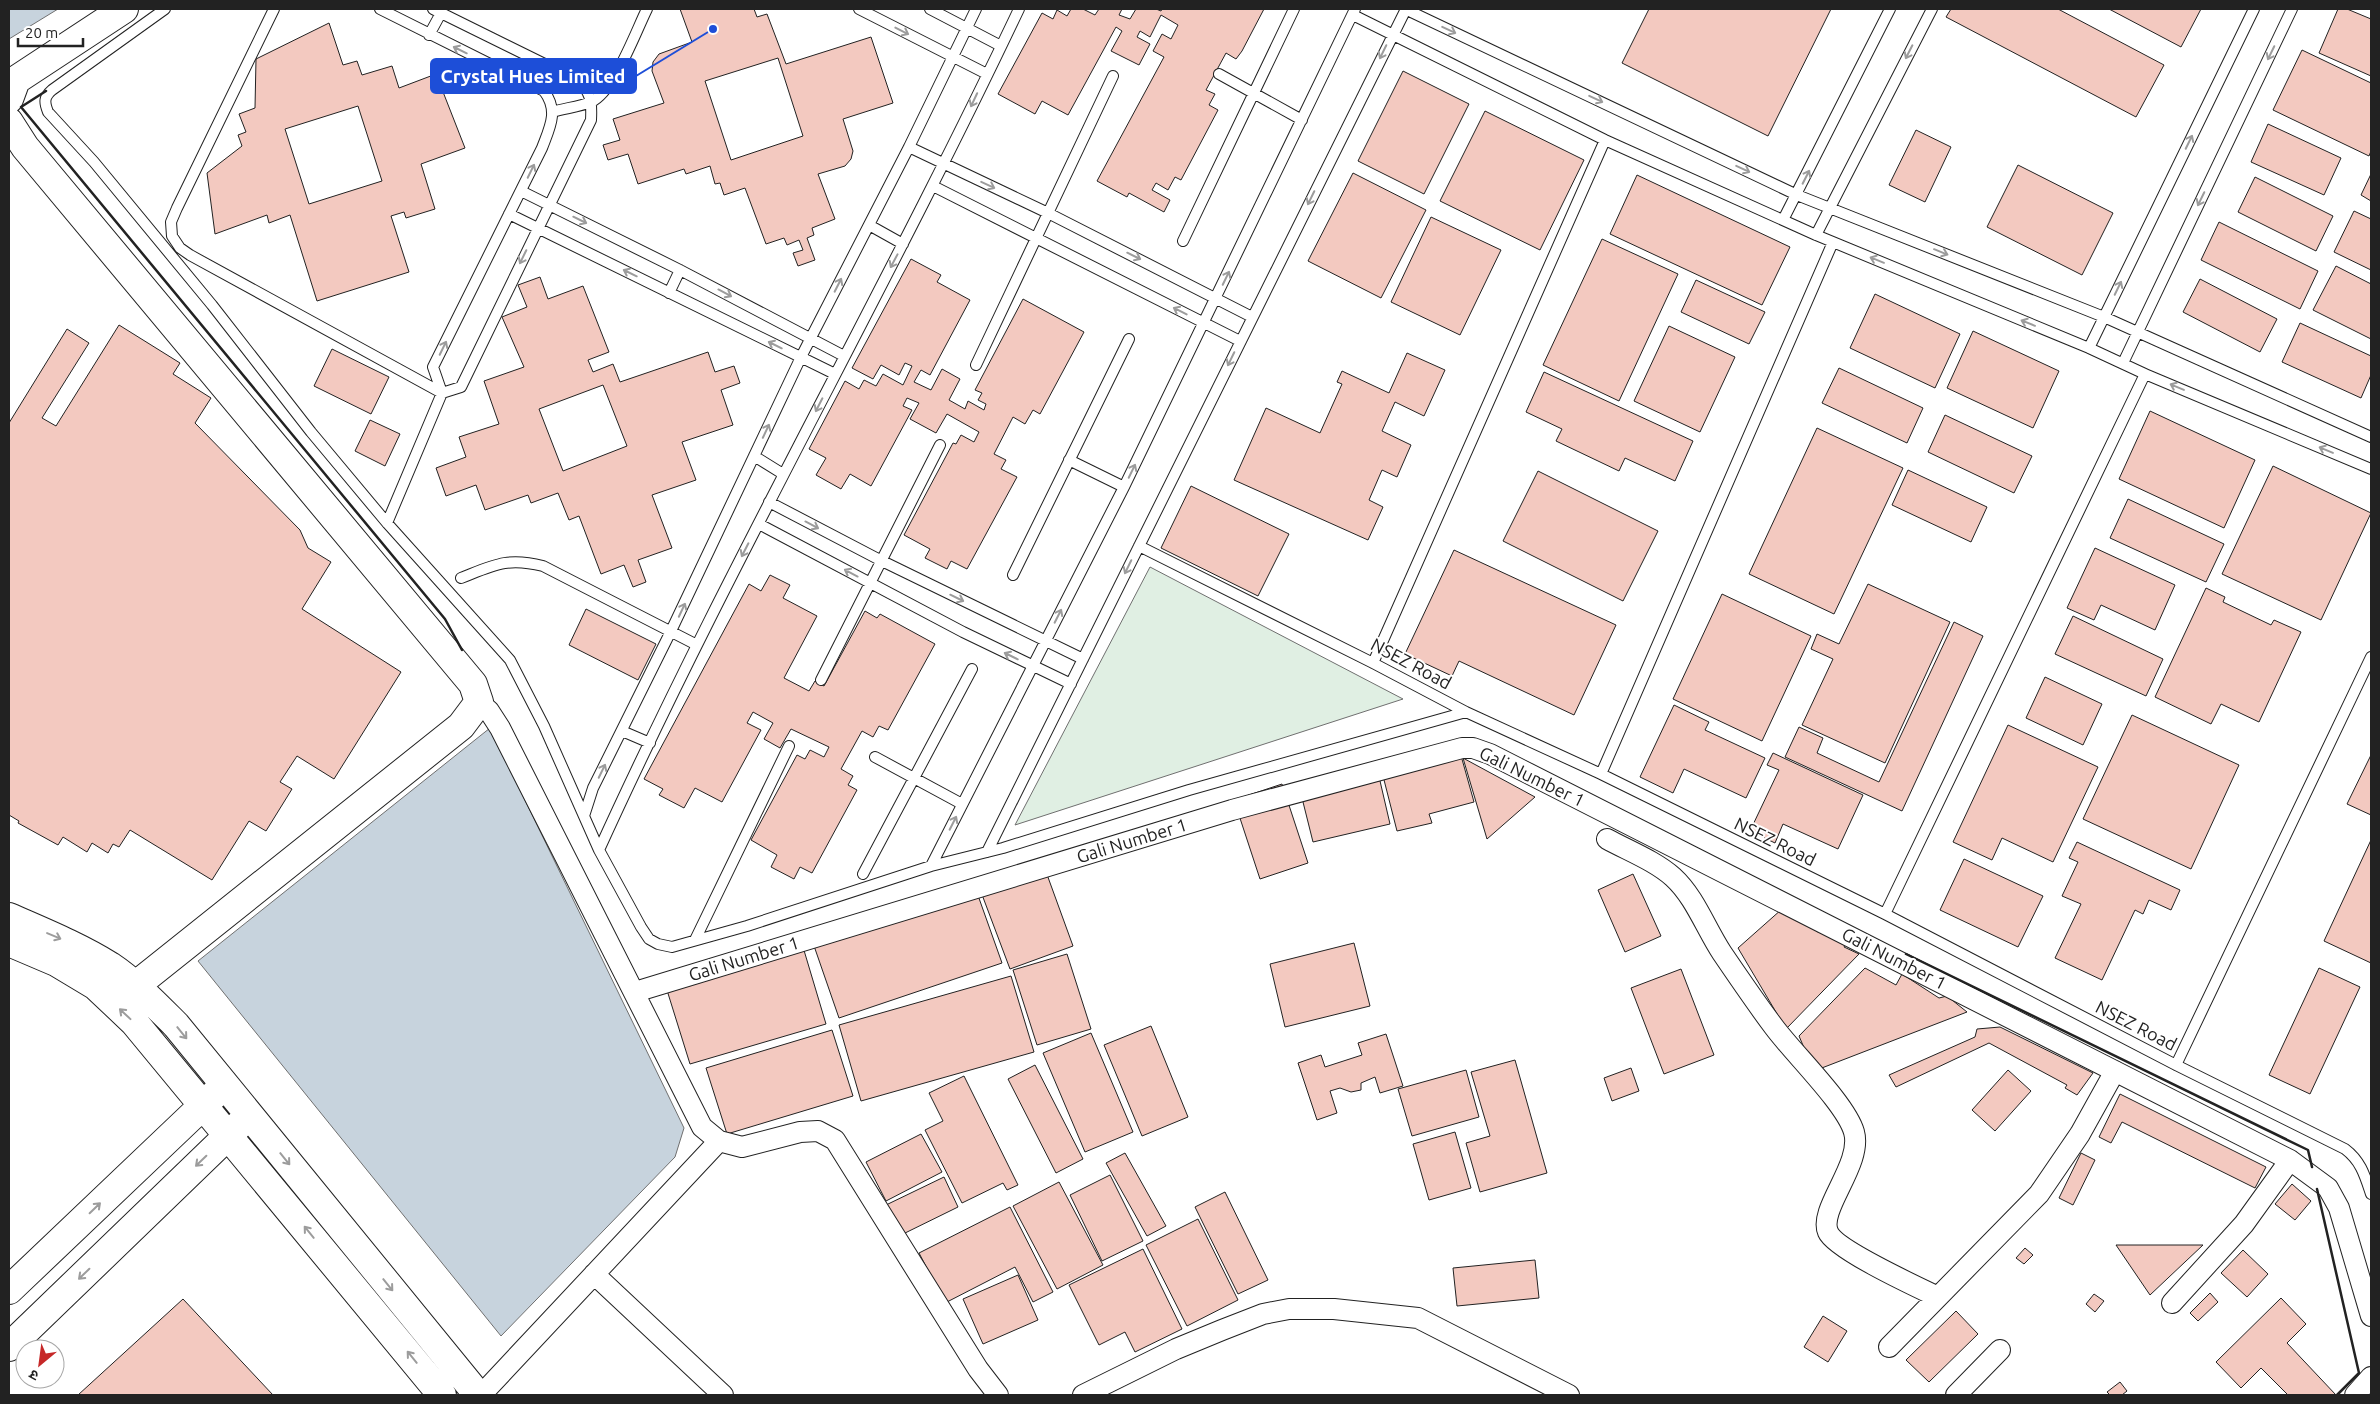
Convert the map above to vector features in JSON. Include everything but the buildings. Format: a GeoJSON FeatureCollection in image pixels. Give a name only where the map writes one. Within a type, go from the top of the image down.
{"type":"FeatureCollection","features":[{"type":"Feature","properties":{"kind":"street"},"geometry":{"type":"LineString","coordinates":[[9,99],[16,80],[124,9]]}},
{"type":"Feature","properties":{"kind":"street"},"geometry":{"type":"LineString","coordinates":[[9,122],[32,154],[473,684],[479,702],[489,711],[500,728],[702,1127],[719,1142],[742,1147],[800,1132],[818,1131],[835,1140],[978,1369],[998,1395]]}},
{"type":"Feature","properties":{"kind":"street"},"geometry":{"type":"LineString","coordinates":[[135,986],[461,726],[479,702]]}},
{"type":"Feature","properties":{"kind":"street","name":"Gali Number 1"},"geometry":{"type":"LineString","coordinates":[[635,992],[1232,810],[1462,748],[1473,748],[2290,1160],[2328,1188],[2339,1208],[2371,1316]]}},
{"type":"Feature","properties":{"kind":"street"},"geometry":{"type":"LineString","coordinates":[[1607,839],[1673,877],[1686,893],[1722,953],[1774,1028],[1844,1112],[1854,1132],[1856,1142],[1853,1157],[1825,1222],[1828,1233],[1838,1244],[1938,1297]]}},
{"type":"Feature","properties":{"kind":"street"},"geometry":{"type":"LineString","coordinates":[[9,918],[65,941],[110,966],[135,986],[176,1025],[480,1395],[719,1142]]}},
{"type":"Feature","properties":{"kind":"street"},"geometry":{"type":"LineString","coordinates":[[9,942],[56,962],[96,986],[134,1022],[442,1395]]}},
{"type":"Feature","properties":{"kind":"street"},"geometry":{"type":"LineString","coordinates":[[1889,1347],[2039,1194],[2080,1134],[2115,1071]]}},
{"type":"Feature","properties":{"kind":"street"},"geometry":{"type":"LineString","coordinates":[[9,1290],[224,1085]]}},
{"type":"Feature","properties":{"kind":"street"},"geometry":{"type":"LineString","coordinates":[[9,1347],[228,1135],[250,1116]]}},
{"type":"Feature","properties":{"kind":"street"},"geometry":{"type":"LineString","coordinates":[[2172,1303],[2244,1224],[2290,1160]]}},
{"type":"Feature","properties":{"kind":"street"},"geometry":{"type":"LineString","coordinates":[[594,1274],[723,1395]]}},
{"type":"Feature","properties":{"kind":"street"},"geometry":{"type":"LineString","coordinates":[[1083,1395],[1222,1330],[1263,1314],[1289,1309],[1334,1309],[1418,1318],[1569,1395]]}},
{"type":"Feature","properties":{"kind":"street"},"geometry":{"type":"LineString","coordinates":[[1956,1395],[2000,1350]]}},
{"type":"Feature","properties":{"kind":"street"},"geometry":{"type":"LineString","coordinates":[[2355,1395],[2371,1377]]}},
{"type":"Feature","properties":{"kind":"lane"},"geometry":{"type":"LineString","coordinates":[[165,9],[46,95],[44,103],[48,112],[94,162],[212,305],[311,432],[387,523],[510,660],[544,726],[599,850],[649,938],[658,944],[672,947],[747,926],[931,866],[987,852],[1216,782],[1466,712]]}},
{"type":"Feature","properties":{"kind":"lane"},"geometry":{"type":"LineString","coordinates":[[274,9],[176,208],[171,222],[172,236],[180,248],[224,275],[442,393],[461,387],[537,227],[591,120],[592,101],[587,89],[577,80],[437,11],[429,35]]}},
{"type":"Feature","properties":{"kind":"lane"},"geometry":{"type":"LineString","coordinates":[[380,9],[544,91],[552,102],[550,127],[521,191],[433,367],[442,393],[387,523]]}},
{"type":"Feature","properties":{"kind":"lane"},"geometry":{"type":"LineString","coordinates":[[552,112],[592,101],[604,91],[615,75],[647,9]]}},
{"type":"Feature","properties":{"kind":"lane"},"geometry":{"type":"LineString","coordinates":[[858,9],[987,74]]}},
{"type":"Feature","properties":{"kind":"lane"},"geometry":{"type":"LineString","coordinates":[[930,9],[1001,46]]}},
{"type":"Feature","properties":{"kind":"lane"},"geometry":{"type":"LineString","coordinates":[[584,816],[593,788],[672,631],[801,357],[909,147],[976,9]]}},
{"type":"Feature","properties":{"kind":"lane"},"geometry":{"type":"LineString","coordinates":[[599,850],[697,645],[783,474],[933,186],[1018,9]]}},
{"type":"Feature","properties":{"kind":"lane"},"geometry":{"type":"LineString","coordinates":[[1183,241],[1294,9]]}},
{"type":"Feature","properties":{"kind":"lane"},"geometry":{"type":"LineString","coordinates":[[987,852],[1405,9],[1797,195],[2104,317],[2371,437]]}},
{"type":"Feature","properties":{"kind":"lane"},"geometry":{"type":"LineString","coordinates":[[1783,220],[1890,9]]}},
{"type":"Feature","properties":{"kind":"lane"},"geometry":{"type":"LineString","coordinates":[[1816,235],[1828,208],[1932,9]]}},
{"type":"Feature","properties":{"kind":"lane"},"geometry":{"type":"LineString","coordinates":[[2089,348],[2254,9]]}},
{"type":"Feature","properties":{"kind":"lane"},"geometry":{"type":"LineString","coordinates":[[2123,363],[2292,9]]}},
{"type":"Feature","properties":{"kind":"lane"},"geometry":{"type":"LineString","coordinates":[[931,866],[1035,667],[1045,642],[1124,487],[1354,12],[1392,34],[1606,140],[1816,235],[2089,348],[2145,374],[2371,469]]}},
{"type":"Feature","properties":{"kind":"lane"},"geometry":{"type":"LineString","coordinates":[[1219,74],[1302,120]]}},
{"type":"Feature","properties":{"kind":"lane"},"geometry":{"type":"LineString","coordinates":[[976,365],[1113,76]]}},
{"type":"Feature","properties":{"kind":"lane"},"geometry":{"type":"LineString","coordinates":[[1373,662],[1606,140]]}},
{"type":"Feature","properties":{"kind":"lane"},"geometry":{"type":"LineString","coordinates":[[909,147],[1048,213],[1252,316]]}},
{"type":"Feature","properties":{"kind":"lane"},"geometry":{"type":"LineString","coordinates":[[933,186],[1240,341]]}},
{"type":"Feature","properties":{"kind":"lane"},"geometry":{"type":"LineString","coordinates":[[521,191],[680,270],[844,356]]}},
{"type":"Feature","properties":{"kind":"lane"},"geometry":{"type":"LineString","coordinates":[[509,214],[835,374]]}},
{"type":"Feature","properties":{"kind":"lane"},"geometry":{"type":"LineString","coordinates":[[869,225],[903,244]]}},
{"type":"Feature","properties":{"kind":"lane"},"geometry":{"type":"LineString","coordinates":[[1601,774],[1833,242]]}},
{"type":"Feature","properties":{"kind":"lane"},"geometry":{"type":"LineString","coordinates":[[668,292],[680,270]]}},
{"type":"Feature","properties":{"kind":"lane"},"geometry":{"type":"LineString","coordinates":[[1013,575],[1129,338]]}},
{"type":"Feature","properties":{"kind":"lane"},"geometry":{"type":"LineString","coordinates":[[1885,914],[2145,374]]}},
{"type":"Feature","properties":{"kind":"lane"},"geometry":{"type":"LineString","coordinates":[[821,680],[880,560],[940,445]]}},
{"type":"Feature","properties":{"kind":"lane"},"geometry":{"type":"LineString","coordinates":[[754,456],[783,474]]}},
{"type":"Feature","properties":{"kind":"lane"},"geometry":{"type":"LineString","coordinates":[[1069,460],[1124,487]]}},
{"type":"Feature","properties":{"kind":"lane"},"geometry":{"type":"LineString","coordinates":[[769,502],[880,560],[1083,659]]}},
{"type":"Feature","properties":{"kind":"lane"},"geometry":{"type":"LineString","coordinates":[[759,524],[1071,684]]}},
{"type":"Feature","properties":{"kind":"lane","name":"NSEZ Road"},"geometry":{"type":"LineString","coordinates":[[1139,546],[1373,662],[1466,712],[1601,774],[1885,914],[2176,1065],[2345,1149],[2355,1157],[2363,1169],[2371,1194]]}},
{"type":"Feature","properties":{"kind":"lane"},"geometry":{"type":"LineString","coordinates":[[461,578],[505,561],[523,561],[543,566],[697,645]]}},
{"type":"Feature","properties":{"kind":"lane"},"geometry":{"type":"LineString","coordinates":[[2176,1065],[2371,656]]}},
{"type":"Feature","properties":{"kind":"lane"},"geometry":{"type":"LineString","coordinates":[[863,874],[916,778],[972,668]]}},
{"type":"Feature","properties":{"kind":"lane"},"geometry":{"type":"LineString","coordinates":[[622,731],[650,743]]}},
{"type":"Feature","properties":{"kind":"lane"},"geometry":{"type":"LineString","coordinates":[[695,940],[789,746]]}},
{"type":"Feature","properties":{"kind":"lane"},"geometry":{"type":"LineString","coordinates":[[875,757],[962,804]]}},
{"type":"Feature","properties":{"kind":"green space"},"geometry":{"type":"Polygon","coordinates":[[[1150,567],[1403,699],[1015,825],[1150,567]]]}},
{"type":"Feature","properties":{"kind":"shaded area"},"geometry":{"type":"Polygon","coordinates":[[[9,9],[58,9],[9,39],[9,9]]]}},
{"type":"Feature","properties":{"kind":"shaded area"},"geometry":{"type":"Polygon","coordinates":[[[490,728],[684,1128],[675,1157],[501,1336],[198,961],[490,728]]]}},
{"type":"Feature","properties":{"kind":"wall"},"geometry":{"type":"LineString","coordinates":[[46,91],[21,107],[445,619],[462,650]]}},
{"type":"Feature","properties":{"kind":"wall"},"geometry":{"type":"LineString","coordinates":[[1906,954],[2308,1150],[2312,1167]]}},
{"type":"Feature","properties":{"kind":"wall"},"geometry":{"type":"LineString","coordinates":[[2317,1189],[2359,1373],[2337,1395]]}},
{"type":"Feature","properties":{"kind":"place","name":"Crystal Hues Limited"},"geometry":{"type":"Point","coordinates":[713,29]}}]}
